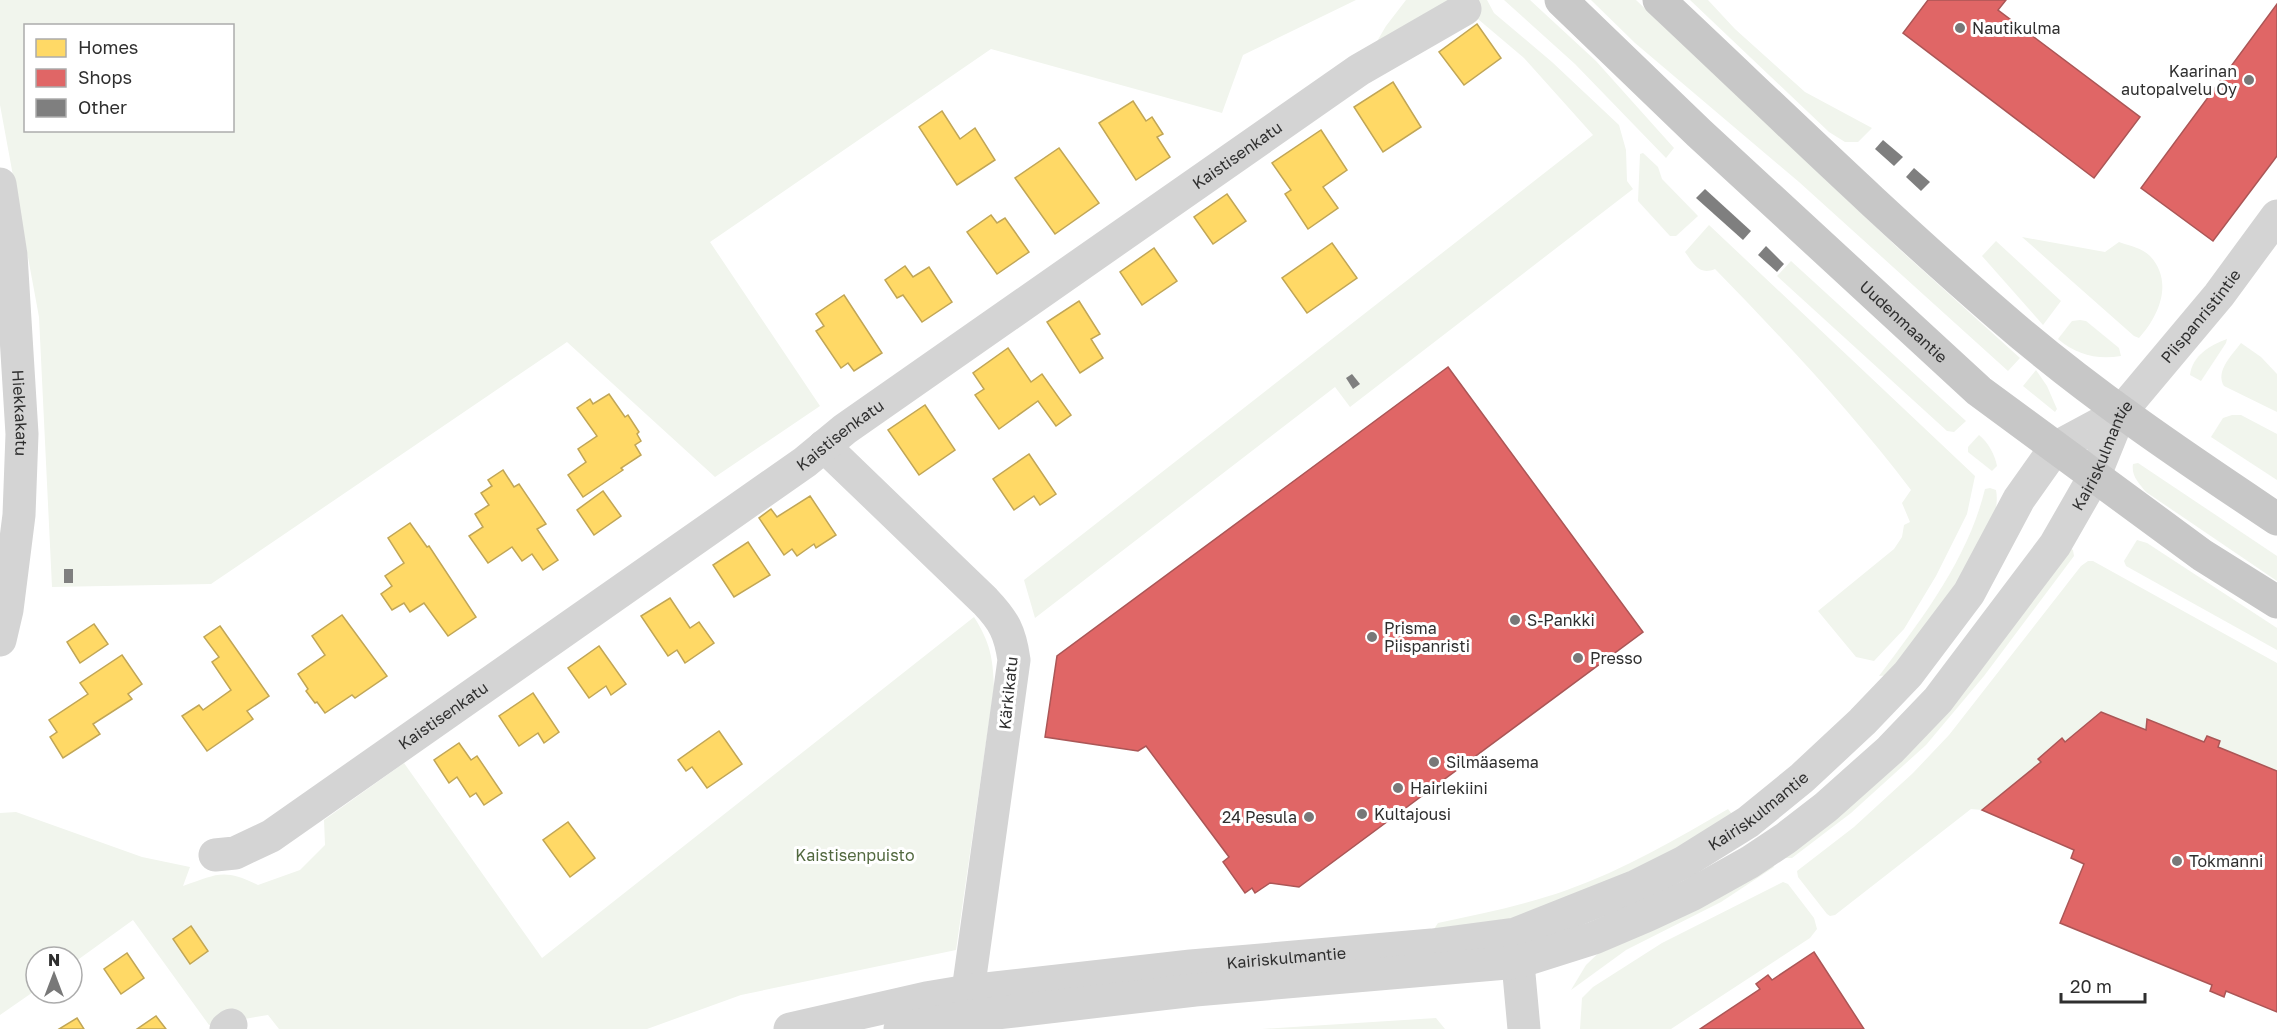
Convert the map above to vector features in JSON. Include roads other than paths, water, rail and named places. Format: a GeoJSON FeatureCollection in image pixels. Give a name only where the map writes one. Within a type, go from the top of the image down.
{"type":"FeatureCollection","features":[{"type":"Feature","properties":{"kind":"main road","name":"Uudenmaantie"},"geometry":{"type":"LineString","coordinates":[[1561,0],[1700,133],[1979,391],[2202,555],[2277,602]]}},
{"type":"Feature","properties":{"kind":"main road"},"geometry":{"type":"LineString","coordinates":[[1659,0],[1892,219],[2000,316],[2121,413],[2277,519]]}},
{"type":"Feature","properties":{"kind":"street","name":"Kaistisenkatu"},"geometry":{"type":"LineString","coordinates":[[215,855],[235,853],[272,836],[1359,70],[1465,9]]}},
{"type":"Feature","properties":{"kind":"street","name":"Hiekkakatu"},"geometry":{"type":"LineString","coordinates":[[0,184],[10,255],[8,341],[22,434],[19,515],[7,610],[0,640]]}},
{"type":"Feature","properties":{"kind":"street","name":"Piispanristintie"},"geometry":{"type":"LineString","coordinates":[[2121,413],[2219,295],[2277,216]]}},
{"type":"Feature","properties":{"kind":"street","name":"Kairiskulmantie"},"geometry":{"type":"LineString","coordinates":[[1516,948],[1684,862],[1748,822],[1802,778],[1908,674],[1969,593],[2019,499],[2055,448],[2121,413]]}},
{"type":"Feature","properties":{"kind":"street","name":"Kairiskulmantie"},"geometry":{"type":"LineString","coordinates":[[790,1029],[926,998],[969,1004],[1195,990],[1594,938],[1691,895],[1770,849],[1826,807],[1890,750],[1938,700],[2055,545],[2094,477],[2121,413]]}},
{"type":"Feature","properties":{"kind":"street","name":"Kärkikatu"},"geometry":{"type":"LineString","coordinates":[[824,446],[985,601],[1006,626],[1012,642],[1014,660],[969,1004]]}},
{"type":"Feature","properties":{"kind":"street"},"geometry":{"type":"LineString","coordinates":[[1516,948],[1524,1029]]}},
{"type":"Feature","properties":{"kind":"street","name":"Kairiskulmantie"},"geometry":{"type":"LineString","coordinates":[[900,1029],[969,1004]]}},
{"type":"Feature","properties":{"kind":"place","name":"Nautikulma"},"geometry":{"type":"Point","coordinates":[1960,28]}},
{"type":"Feature","properties":{"kind":"place","name":"Kaarinan autopalvelu Oy"},"geometry":{"type":"Point","coordinates":[2249,80]}},
{"type":"Feature","properties":{"kind":"place","name":"S-Pankki"},"geometry":{"type":"Point","coordinates":[1515,620]}},
{"type":"Feature","properties":{"kind":"place","name":"Prisma Piispanristi"},"geometry":{"type":"Point","coordinates":[1372,637]}},
{"type":"Feature","properties":{"kind":"place","name":"Presso"},"geometry":{"type":"Point","coordinates":[1578,658]}},
{"type":"Feature","properties":{"kind":"place","name":"Silmäasema"},"geometry":{"type":"Point","coordinates":[1434,762]}},
{"type":"Feature","properties":{"kind":"place","name":"Hairlekiini"},"geometry":{"type":"Point","coordinates":[1398,788]}},
{"type":"Feature","properties":{"kind":"place","name":"Kultajousi"},"geometry":{"type":"Point","coordinates":[1362,814]}},
{"type":"Feature","properties":{"kind":"place","name":"24 Pesula"},"geometry":{"type":"Point","coordinates":[1309,817]}},
{"type":"Feature","properties":{"kind":"place","name":"Tokmanni"},"geometry":{"type":"Point","coordinates":[2177,861]}},
{"type":"Feature","properties":{"kind":"park label","name":"Kaistisenpuisto"},"geometry":{"type":"Point","coordinates":[855,855]}}]}
